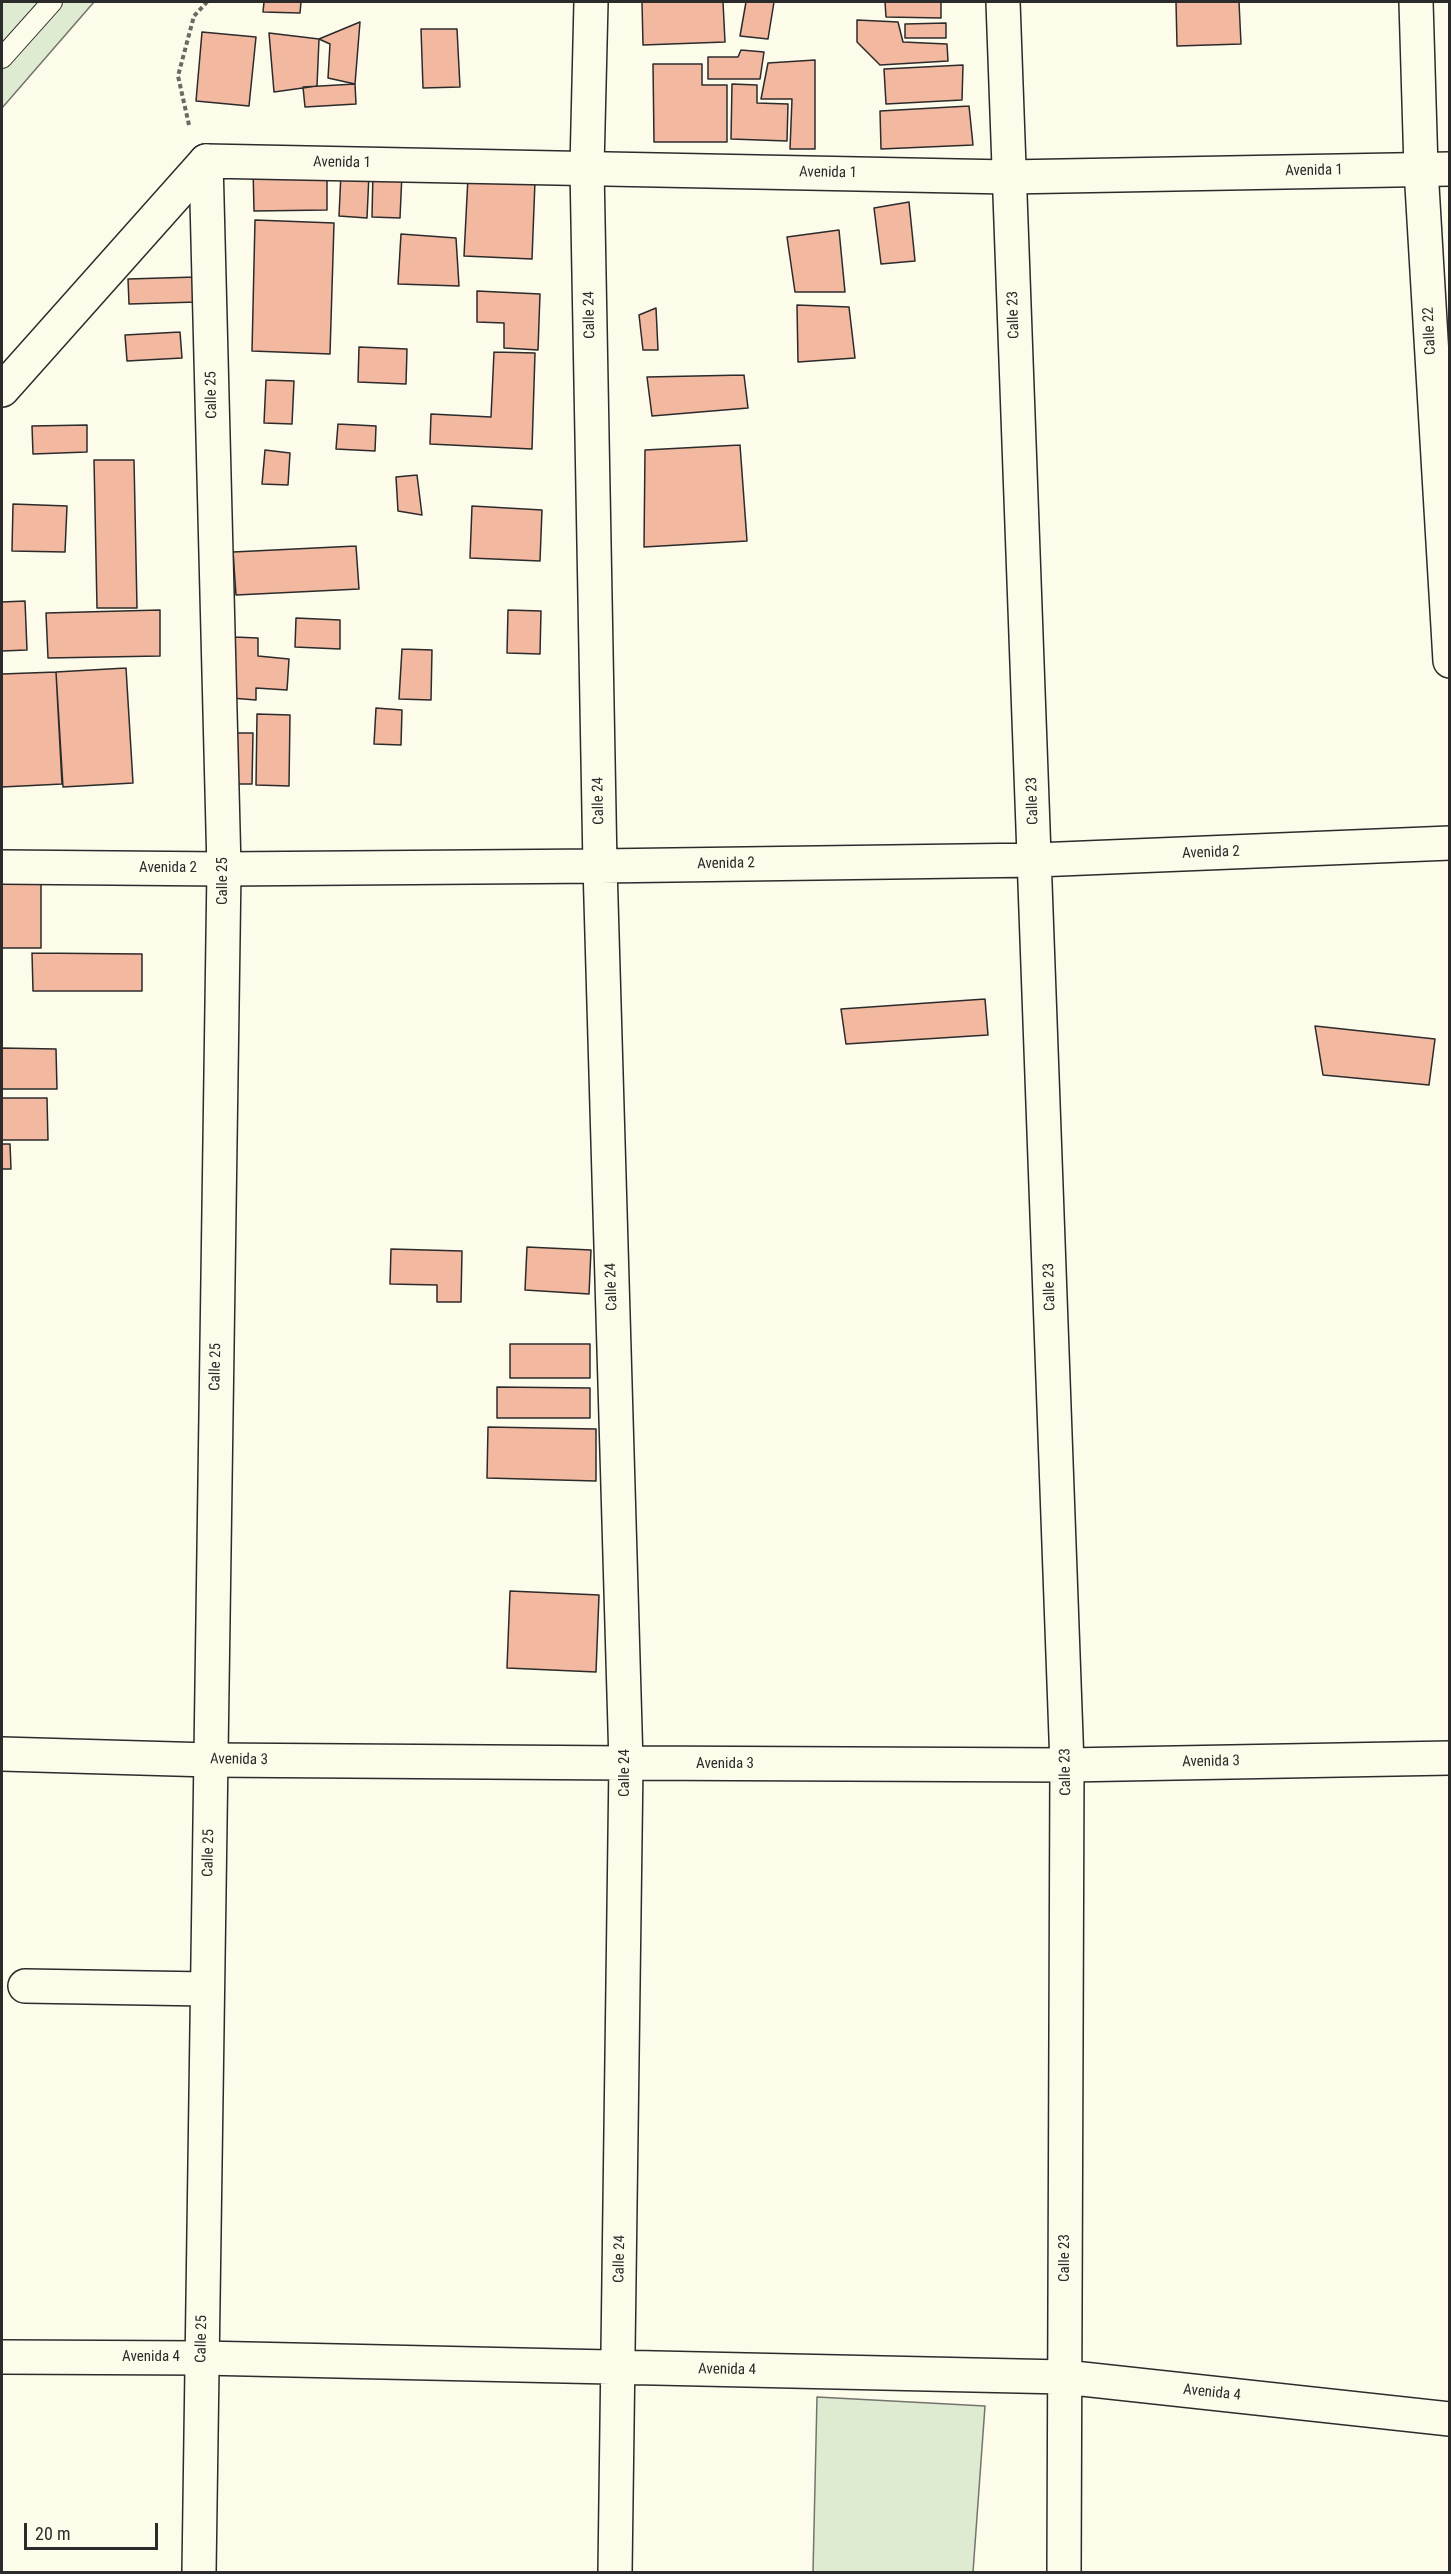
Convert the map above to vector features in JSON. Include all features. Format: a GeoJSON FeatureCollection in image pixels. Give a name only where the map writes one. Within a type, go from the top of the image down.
{"type":"FeatureCollection","features":[{"type":"Feature","properties":{"kind":"street","name":"Calle 24"},"geometry":{"type":"LineString","coordinates":[[591,2],[588,167],[600,866],[626,1763],[615,2572]]}},
{"type":"Feature","properties":{"kind":"street","name":"Calle 23"},"geometry":{"type":"LineString","coordinates":[[1003,2],[1036,860],[1067,1765],[1064,2572]]}},
{"type":"Feature","properties":{"kind":"street","name":"Calle 22"},"geometry":{"type":"LineString","coordinates":[[1416,2],[1435,169],[1449,661]]}},
{"type":"Feature","properties":{"kind":"street","name":"Avenida 1"},"geometry":{"type":"LineString","coordinates":[[206,161],[1008,177],[1435,169]]}},
{"type":"Feature","properties":{"kind":"street"},"geometry":{"type":"LineString","coordinates":[[2,390],[206,161]]}},
{"type":"Feature","properties":{"kind":"street","name":"Calle 25"},"geometry":{"type":"LineString","coordinates":[[199,2572],[224,868],[206,161]]}},
{"type":"Feature","properties":{"kind":"street","name":"Avenida 2"},"geometry":{"type":"LineString","coordinates":[[2,867],[600,866],[1036,860],[1449,843]]}},
{"type":"Feature","properties":{"kind":"street","name":"Avenida 3"},"geometry":{"type":"LineString","coordinates":[[2,1754],[210,1760],[1067,1765],[1449,1758]]}},
{"type":"Feature","properties":{"kind":"street"},"geometry":{"type":"LineString","coordinates":[[25,1986],[207,1989]]}},
{"type":"Feature","properties":{"kind":"street","name":"Avenida 4"},"geometry":{"type":"LineString","coordinates":[[2,2356],[202,2358],[1064,2377],[1449,2419]]}},
{"type":"Feature","properties":{"kind":"lane"},"geometry":{"type":"LineString","coordinates":[[2,58],[52,2]]}},
{"type":"Feature","properties":{"kind":"path"},"geometry":{"type":"LineString","coordinates":[[206,161],[194,145],[178,76],[194,16],[207,2]]}},
{"type":"Feature","properties":{"kind":"green space"},"geometry":{"type":"Polygon","coordinates":[[[2,2],[94,2],[2,108],[2,2]]]}},
{"type":"Feature","properties":{"kind":"green space"},"geometry":{"type":"Polygon","coordinates":[[[817,2397],[985,2406],[973,2572],[813,2572],[817,2397]]]}},
{"type":"Feature","properties":{"kind":"building"},"geometry":{"type":"Polygon","coordinates":[[[264,2],[301,2],[300,13],[263,12],[264,2]]]}},
{"type":"Feature","properties":{"kind":"building"},"geometry":{"type":"Polygon","coordinates":[[[642,2],[723,2],[725,42],[643,45],[642,2]]]}},
{"type":"Feature","properties":{"kind":"building"},"geometry":{"type":"Polygon","coordinates":[[[746,2],[774,2],[768,39],[740,36],[746,2]]]}},
{"type":"Feature","properties":{"kind":"building"},"geometry":{"type":"Polygon","coordinates":[[[885,2],[941,2],[941,18],[886,17],[885,2]]]}},
{"type":"Feature","properties":{"kind":"building"},"geometry":{"type":"Polygon","coordinates":[[[1176,2],[1239,2],[1241,44],[1177,46],[1176,2]]]}},
{"type":"Feature","properties":{"kind":"building"},"geometry":{"type":"Polygon","coordinates":[[[857,20],[898,22],[903,42],[947,44],[948,61],[880,65],[857,42],[857,20]]]}},
{"type":"Feature","properties":{"kind":"building"},"geometry":{"type":"Polygon","coordinates":[[[360,22],[355,84],[328,78],[330,44],[319,39],[360,22]]]}},
{"type":"Feature","properties":{"kind":"building"},"geometry":{"type":"Polygon","coordinates":[[[946,23],[946,38],[905,38],[905,24],[946,23]]]}},
{"type":"Feature","properties":{"kind":"building"},"geometry":{"type":"Polygon","coordinates":[[[421,29],[457,29],[460,87],[423,88],[421,29]]]}},
{"type":"Feature","properties":{"kind":"building"},"geometry":{"type":"Polygon","coordinates":[[[202,32],[256,37],[249,106],[196,101],[202,32]]]}},
{"type":"Feature","properties":{"kind":"building"},"geometry":{"type":"Polygon","coordinates":[[[269,33],[319,39],[317,86],[274,92],[269,33]]]}},
{"type":"Feature","properties":{"kind":"building"},"geometry":{"type":"Polygon","coordinates":[[[741,50],[764,52],[760,79],[708,79],[708,57],[738,57],[741,50]]]}},
{"type":"Feature","properties":{"kind":"building"},"geometry":{"type":"Polygon","coordinates":[[[815,60],[815,149],[790,149],[792,99],[761,99],[768,63],[815,60]]]}},
{"type":"Feature","properties":{"kind":"building"},"geometry":{"type":"Polygon","coordinates":[[[653,64],[702,64],[702,85],[727,85],[727,142],[654,142],[653,64]]]}},
{"type":"Feature","properties":{"kind":"building"},"geometry":{"type":"Polygon","coordinates":[[[963,65],[962,100],[886,104],[884,69],[963,65]]]}},
{"type":"Feature","properties":{"kind":"building"},"geometry":{"type":"Polygon","coordinates":[[[355,84],[356,104],[305,107],[303,87],[355,84]]]}},
{"type":"Feature","properties":{"kind":"building"},"geometry":{"type":"Polygon","coordinates":[[[732,84],[757,85],[757,103],[788,104],[787,141],[731,139],[732,84]]]}},
{"type":"Feature","properties":{"kind":"building"},"geometry":{"type":"Polygon","coordinates":[[[969,106],[973,145],[881,149],[880,111],[969,106]]]}},
{"type":"Feature","properties":{"kind":"building"},"geometry":{"type":"Polygon","coordinates":[[[253,168],[327,168],[327,210],[254,211],[253,168]]]}},
{"type":"Feature","properties":{"kind":"building"},"geometry":{"type":"Polygon","coordinates":[[[373,171],[402,173],[400,218],[372,217],[373,171]]]}},
{"type":"Feature","properties":{"kind":"building"},"geometry":{"type":"Polygon","coordinates":[[[341,173],[369,174],[367,218],[339,216],[341,173]]]}},
{"type":"Feature","properties":{"kind":"building"},"geometry":{"type":"Polygon","coordinates":[[[468,177],[535,181],[532,259],[464,256],[468,177]]]}},
{"type":"Feature","properties":{"kind":"building"},"geometry":{"type":"Polygon","coordinates":[[[909,202],[915,261],[881,264],[874,208],[909,202]]]}},
{"type":"Feature","properties":{"kind":"building"},"geometry":{"type":"Polygon","coordinates":[[[255,220],[334,223],[330,354],[252,351],[255,220]]]}},
{"type":"Feature","properties":{"kind":"building"},"geometry":{"type":"Polygon","coordinates":[[[839,230],[845,292],[795,292],[787,237],[839,230]]]}},
{"type":"Feature","properties":{"kind":"building"},"geometry":{"type":"Polygon","coordinates":[[[401,234],[456,238],[459,286],[398,284],[401,234]]]}},
{"type":"Feature","properties":{"kind":"building"},"geometry":{"type":"Polygon","coordinates":[[[196,277],[197,302],[129,304],[128,279],[196,277]]]}},
{"type":"Feature","properties":{"kind":"building"},"geometry":{"type":"Polygon","coordinates":[[[477,291],[540,294],[538,350],[504,348],[504,323],[477,322],[477,291]]]}},
{"type":"Feature","properties":{"kind":"building"},"geometry":{"type":"Polygon","coordinates":[[[797,305],[849,307],[855,358],[798,362],[797,305]]]}},
{"type":"Feature","properties":{"kind":"building"},"geometry":{"type":"Polygon","coordinates":[[[656,308],[658,350],[643,350],[639,315],[656,308]]]}},
{"type":"Feature","properties":{"kind":"building"},"geometry":{"type":"Polygon","coordinates":[[[180,332],[182,358],[127,361],[125,335],[180,332]]]}},
{"type":"Feature","properties":{"kind":"building"},"geometry":{"type":"Polygon","coordinates":[[[359,347],[407,349],[406,384],[358,382],[359,347]]]}},
{"type":"Feature","properties":{"kind":"building"},"geometry":{"type":"Polygon","coordinates":[[[494,352],[535,353],[532,449],[430,444],[431,414],[491,417],[494,352]]]}},
{"type":"Feature","properties":{"kind":"building"},"geometry":{"type":"Polygon","coordinates":[[[744,375],[748,408],[652,416],[647,377],[744,375]]]}},
{"type":"Feature","properties":{"kind":"building"},"geometry":{"type":"Polygon","coordinates":[[[266,380],[294,381],[292,424],[264,423],[266,380]]]}},
{"type":"Feature","properties":{"kind":"building"},"geometry":{"type":"Polygon","coordinates":[[[338,424],[376,426],[375,451],[336,449],[338,424]]]}},
{"type":"Feature","properties":{"kind":"building"},"geometry":{"type":"Polygon","coordinates":[[[87,425],[87,452],[33,454],[32,426],[87,425]]]}},
{"type":"Feature","properties":{"kind":"building"},"geometry":{"type":"Polygon","coordinates":[[[740,445],[747,541],[644,547],[645,450],[740,445]]]}},
{"type":"Feature","properties":{"kind":"building"},"geometry":{"type":"Polygon","coordinates":[[[265,450],[290,453],[288,485],[262,484],[265,450]]]}},
{"type":"Feature","properties":{"kind":"building"},"geometry":{"type":"Polygon","coordinates":[[[94,460],[134,460],[137,608],[97,608],[94,460]]]}},
{"type":"Feature","properties":{"kind":"building"},"geometry":{"type":"Polygon","coordinates":[[[417,475],[422,515],[398,511],[396,477],[417,475]]]}},
{"type":"Feature","properties":{"kind":"building"},"geometry":{"type":"Polygon","coordinates":[[[13,504],[67,506],[65,552],[12,551],[13,504]]]}},
{"type":"Feature","properties":{"kind":"building"},"geometry":{"type":"Polygon","coordinates":[[[472,506],[542,510],[540,561],[470,558],[472,506]]]}},
{"type":"Feature","properties":{"kind":"building"},"geometry":{"type":"Polygon","coordinates":[[[356,546],[359,589],[236,595],[233,552],[356,546]]]}},
{"type":"Feature","properties":{"kind":"building"},"geometry":{"type":"Polygon","coordinates":[[[25,601],[27,650],[2,651],[2,602],[25,601]]]}},
{"type":"Feature","properties":{"kind":"building"},"geometry":{"type":"Polygon","coordinates":[[[160,610],[160,656],[48,658],[46,613],[160,610]]]}},
{"type":"Feature","properties":{"kind":"building"},"geometry":{"type":"Polygon","coordinates":[[[508,610],[541,611],[540,654],[507,653],[508,610]]]}},
{"type":"Feature","properties":{"kind":"building"},"geometry":{"type":"Polygon","coordinates":[[[296,618],[340,620],[340,649],[295,647],[296,618]]]}},
{"type":"Feature","properties":{"kind":"building"},"geometry":{"type":"Polygon","coordinates":[[[234,637],[258,638],[258,656],[289,659],[287,690],[256,688],[256,700],[231,698],[234,637]]]}},
{"type":"Feature","properties":{"kind":"building"},"geometry":{"type":"Polygon","coordinates":[[[402,649],[432,650],[431,700],[399,699],[402,649]]]}},
{"type":"Feature","properties":{"kind":"building"},"geometry":{"type":"Polygon","coordinates":[[[126,668],[133,783],[63,787],[56,672],[126,668]]]}},
{"type":"Feature","properties":{"kind":"building"},"geometry":{"type":"Polygon","coordinates":[[[56,672],[62,784],[2,787],[2,674],[56,672]]]}},
{"type":"Feature","properties":{"kind":"building"},"geometry":{"type":"Polygon","coordinates":[[[376,708],[402,710],[401,745],[374,744],[376,708]]]}},
{"type":"Feature","properties":{"kind":"building"},"geometry":{"type":"Polygon","coordinates":[[[257,714],[290,715],[289,786],[256,785],[257,714]]]}},
{"type":"Feature","properties":{"kind":"building"},"geometry":{"type":"Polygon","coordinates":[[[234,733],[253,733],[252,784],[233,784],[234,733]]]}},
{"type":"Feature","properties":{"kind":"building"},"geometry":{"type":"Polygon","coordinates":[[[2,881],[41,881],[41,948],[2,948],[2,881]]]}},
{"type":"Feature","properties":{"kind":"building"},"geometry":{"type":"Polygon","coordinates":[[[32,953],[142,954],[142,991],[33,991],[32,953]]]}},
{"type":"Feature","properties":{"kind":"building"},"geometry":{"type":"Polygon","coordinates":[[[985,999],[988,1035],[846,1044],[841,1009],[985,999]]]}},
{"type":"Feature","properties":{"kind":"building"},"geometry":{"type":"Polygon","coordinates":[[[1315,1026],[1435,1039],[1429,1085],[1323,1075],[1315,1026]]]}},
{"type":"Feature","properties":{"kind":"building"},"geometry":{"type":"Polygon","coordinates":[[[2,1048],[56,1049],[57,1089],[2,1089],[2,1048]]]}},
{"type":"Feature","properties":{"kind":"building"},"geometry":{"type":"Polygon","coordinates":[[[2,1098],[47,1098],[48,1140],[2,1140],[2,1098]]]}},
{"type":"Feature","properties":{"kind":"building"},"geometry":{"type":"Polygon","coordinates":[[[2,1144],[10,1144],[11,1169],[2,1169],[2,1144]]]}},
{"type":"Feature","properties":{"kind":"building"},"geometry":{"type":"Polygon","coordinates":[[[527,1247],[591,1250],[589,1294],[525,1290],[527,1247]]]}},
{"type":"Feature","properties":{"kind":"building"},"geometry":{"type":"Polygon","coordinates":[[[391,1249],[462,1251],[461,1302],[437,1302],[437,1285],[390,1284],[391,1249]]]}},
{"type":"Feature","properties":{"kind":"building"},"geometry":{"type":"Polygon","coordinates":[[[510,1344],[590,1344],[590,1378],[510,1378],[510,1344]]]}},
{"type":"Feature","properties":{"kind":"building"},"geometry":{"type":"Polygon","coordinates":[[[497,1387],[590,1388],[590,1418],[497,1418],[497,1387]]]}},
{"type":"Feature","properties":{"kind":"building"},"geometry":{"type":"Polygon","coordinates":[[[488,1427],[596,1429],[596,1481],[487,1478],[488,1427]]]}},
{"type":"Feature","properties":{"kind":"building"},"geometry":{"type":"Polygon","coordinates":[[[510,1591],[599,1595],[596,1672],[507,1668],[510,1591]]]}}]}
